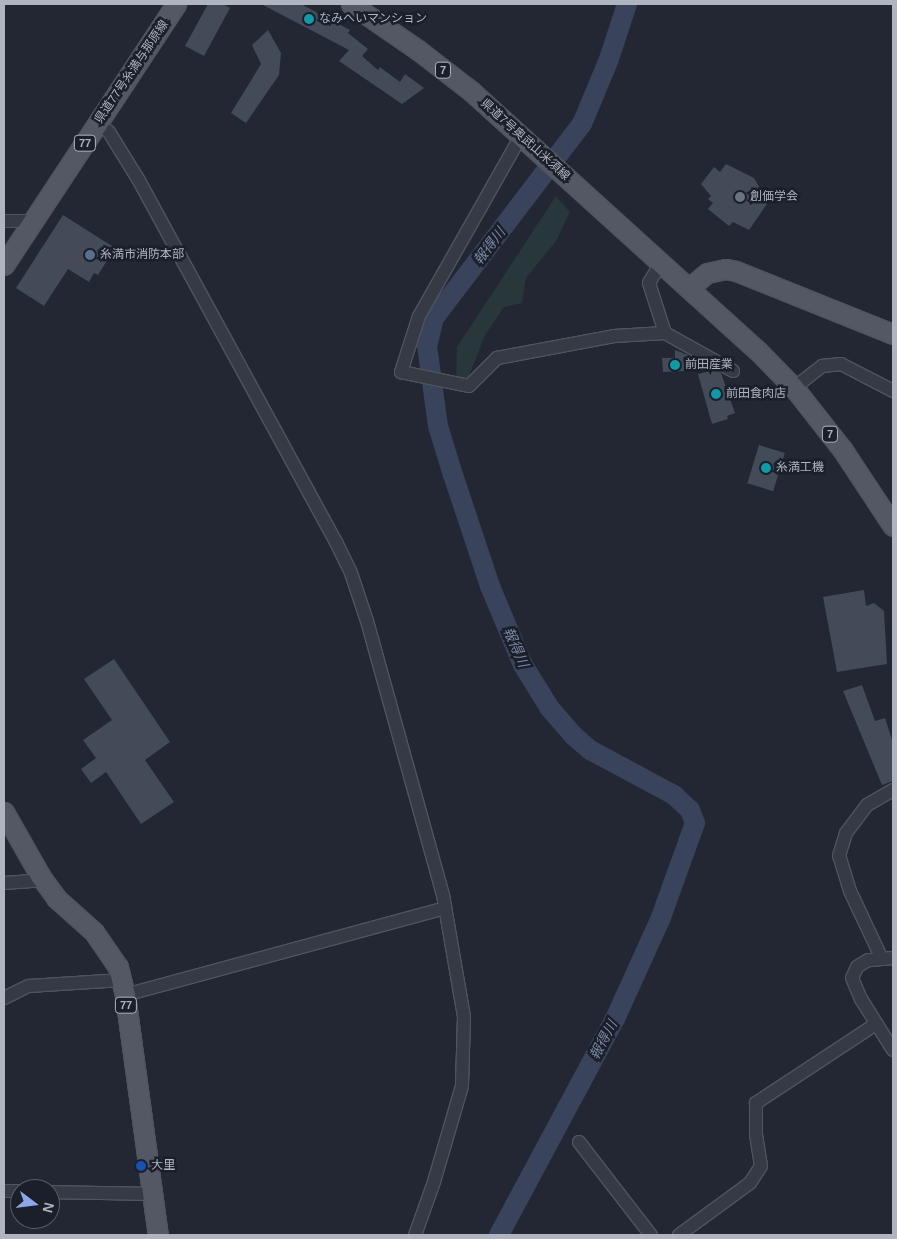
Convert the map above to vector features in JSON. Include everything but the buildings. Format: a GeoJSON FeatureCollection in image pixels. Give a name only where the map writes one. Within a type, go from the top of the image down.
{"type":"FeatureCollection","features":[{"type":"Feature","properties":{"kind":"main road","name":"県道77号糸満与那原線"},"geometry":{"type":"LineString","coordinates":[[4,265],[176,4]]}},
{"type":"Feature","properties":{"kind":"main road","name":"県道7号奥武山米須線"},"geometry":{"type":"LineString","coordinates":[[351,4],[418,50],[525,140],[689,288],[794,388],[842,449],[893,526]]}},
{"type":"Feature","properties":{"kind":"main road"},"geometry":{"type":"LineString","coordinates":[[689,288],[707,273],[726,269],[736,271],[893,334]]}},
{"type":"Feature","properties":{"kind":"main road","name":"77"},"geometry":{"type":"LineString","coordinates":[[4,812],[41,877],[56,898],[102,942],[124,988],[158,1235]]}},
{"type":"Feature","properties":{"kind":"street"},"geometry":{"type":"LineString","coordinates":[[98,123],[109,132],[143,187],[352,573],[445,908],[464,1017],[464,1065],[451,1127],[415,1235]]}},
{"type":"Feature","properties":{"kind":"street"},"geometry":{"type":"LineString","coordinates":[[525,140],[419,316],[401,372],[469,386],[498,358],[614,336],[665,333],[734,372]]}},
{"type":"Feature","properties":{"kind":"street"},"geometry":{"type":"LineString","coordinates":[[4,221],[33,221]]}},
{"type":"Feature","properties":{"kind":"street"},"geometry":{"type":"LineString","coordinates":[[661,263],[650,283],[665,333]]}},
{"type":"Feature","properties":{"kind":"street"},"geometry":{"type":"LineString","coordinates":[[794,388],[822,366],[841,364],[893,391]]}},
{"type":"Feature","properties":{"kind":"street"},"geometry":{"type":"LineString","coordinates":[[893,790],[867,805],[846,833],[839,856],[850,891],[888,959],[868,960],[857,967],[852,978],[876,1024],[893,1050]]}},
{"type":"Feature","properties":{"kind":"street"},"geometry":{"type":"LineString","coordinates":[[4,883],[35,881],[41,877]]}},
{"type":"Feature","properties":{"kind":"street"},"geometry":{"type":"LineString","coordinates":[[4,998],[29,986],[124,988],[445,908]]}},
{"type":"Feature","properties":{"kind":"street"},"geometry":{"type":"LineString","coordinates":[[679,1235],[750,1183],[761,1166],[756,1135],[756,1103],[876,1024]]}},
{"type":"Feature","properties":{"kind":"street"},"geometry":{"type":"LineString","coordinates":[[579,1142],[645,1233]]}},
{"type":"Feature","properties":{"kind":"street"},"geometry":{"type":"LineString","coordinates":[[60,1192],[151,1194]]}},
{"type":"Feature","properties":{"kind":"shaded area"},"geometry":{"type":"Polygon","coordinates":[[[556,196],[570,212],[556,241],[526,278],[522,303],[504,307],[485,335],[468,379],[456,381],[457,347],[556,196]]]}},
{"type":"Feature","properties":{"kind":"waterway","name":"報得川"},"geometry":{"type":"LineString","coordinates":[[499,1235],[615,1019],[660,920],[695,823],[690,810],[674,795],[590,750],[573,735],[549,707],[523,665],[490,586],[438,426],[427,346],[434,318],[582,124],[609,59],[627,4]]}},
{"type":"Feature","properties":{"kind":"place","name":"なみへいマンション"},"geometry":{"type":"Point","coordinates":[309,19]}},
{"type":"Feature","properties":{"kind":"place","name":"創価学会"},"geometry":{"type":"Point","coordinates":[740,197]}},
{"type":"Feature","properties":{"kind":"place","name":"糸満市消防本部"},"geometry":{"type":"Point","coordinates":[90,255]}},
{"type":"Feature","properties":{"kind":"place","name":"前田産業"},"geometry":{"type":"Point","coordinates":[675,365]}},
{"type":"Feature","properties":{"kind":"place","name":"前田食肉店"},"geometry":{"type":"Point","coordinates":[716,394]}},
{"type":"Feature","properties":{"kind":"place","name":"糸満工機"},"geometry":{"type":"Point","coordinates":[766,468]}},
{"type":"Feature","properties":{"kind":"place","name":"大里"},"geometry":{"type":"Point","coordinates":[141,1166]}}]}
